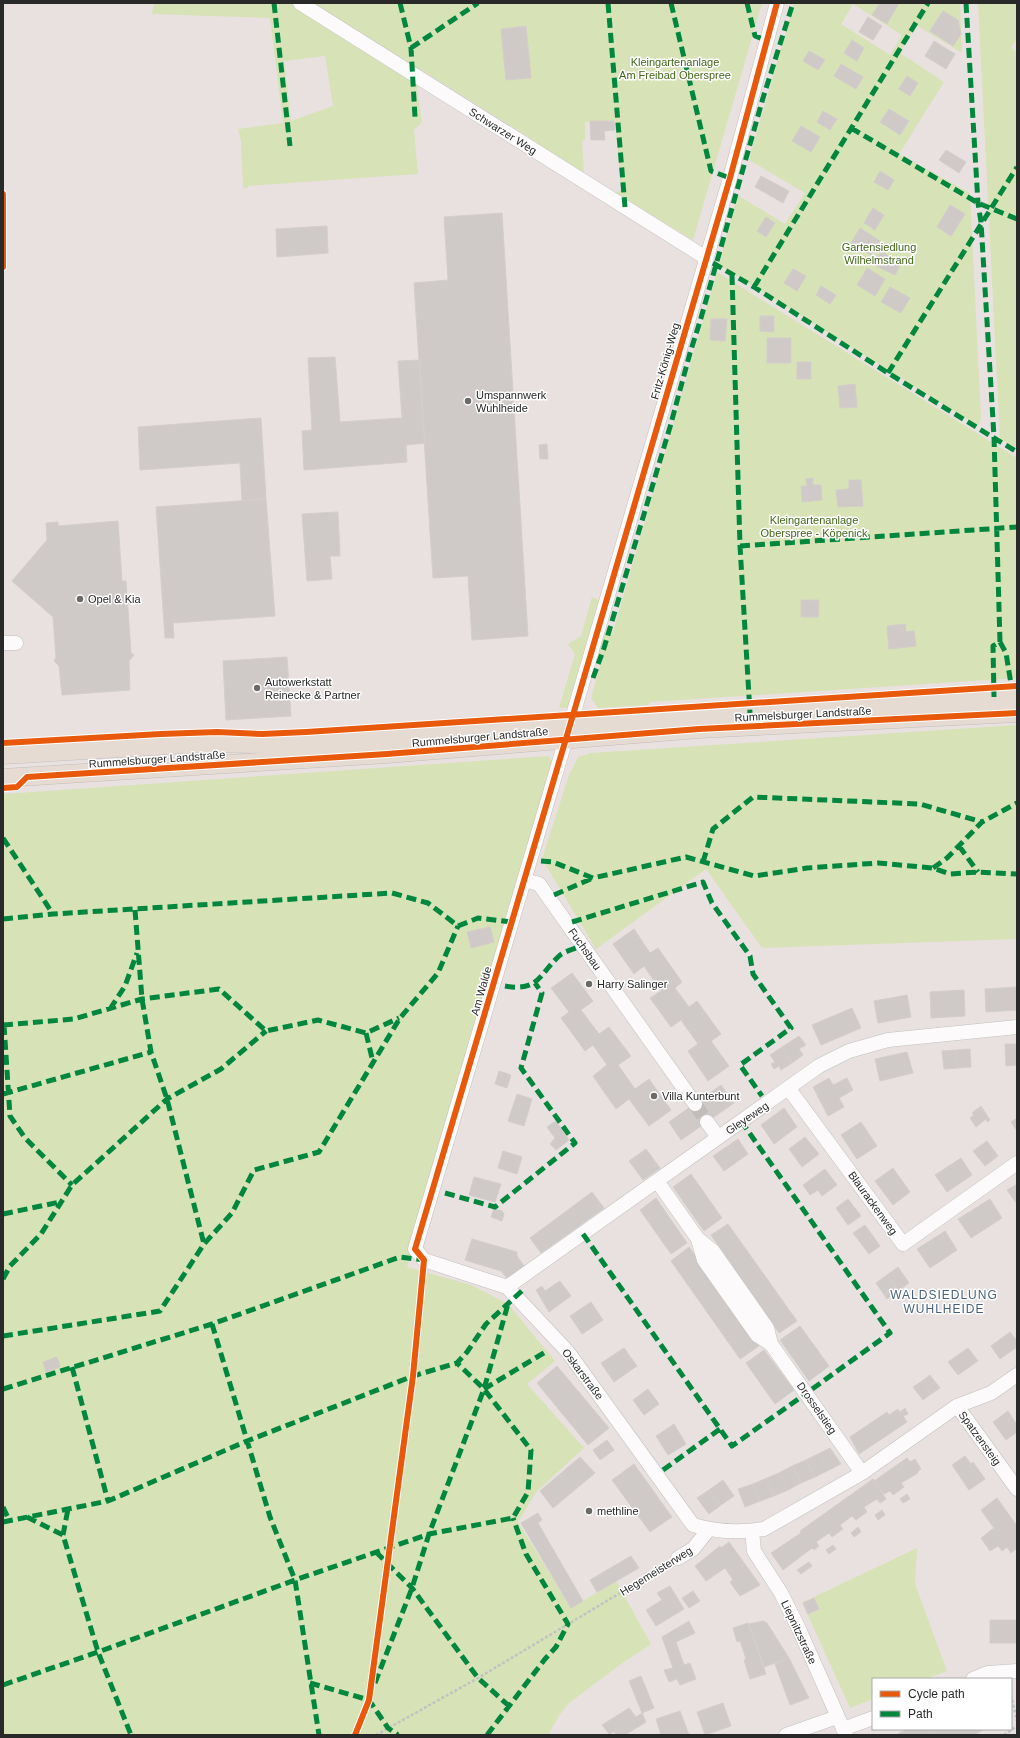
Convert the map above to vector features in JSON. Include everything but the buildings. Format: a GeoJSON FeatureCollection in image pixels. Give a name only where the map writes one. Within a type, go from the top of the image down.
{"type":"FeatureCollection","features":[{"type":"Feature","properties":{"kind":"main road","name":"Rummelsburger Landstraße"},"geometry":{"type":"LineString","coordinates":[[3,778],[386,754],[568,732],[1017,696]]}},
{"type":"Feature","properties":{"kind":"main road","name":"Rummelsburger Landstraße"},"geometry":{"type":"LineString","coordinates":[[3,755],[204,744],[262,744],[568,732],[699,729],[1017,713]]}},
{"type":"Feature","properties":{"kind":"street","name":"Schwarzer Weg"},"geometry":{"type":"LineString","coordinates":[[300,3],[706,258]]}},
{"type":"Feature","properties":{"kind":"street","name":"Fritz-König-Weg"},"geometry":{"type":"LineString","coordinates":[[568,732],[730,178],[777,3]]}},
{"type":"Feature","properties":{"kind":"street","name":"Am Walde"},"geometry":{"type":"LineString","coordinates":[[423,1266],[415,1249],[568,732]]}},
{"type":"Feature","properties":{"kind":"street","name":"Fuchsbau"},"geometry":{"type":"LineString","coordinates":[[525,880],[539,884],[695,1104]]}},
{"type":"Feature","properties":{"kind":"street","name":"Gleyeweg"},"geometry":{"type":"LineString","coordinates":[[507,1286],[718,1137],[789,1089],[819,1066],[849,1051],[888,1040],[1017,1028]]}},
{"type":"Feature","properties":{"kind":"street","name":"Blaurackenweg"},"geometry":{"type":"LineString","coordinates":[[789,1089],[903,1244],[1017,1163]]}},
{"type":"Feature","properties":{"kind":"street"},"geometry":{"type":"LineString","coordinates":[[707,1122],[718,1137]]}},
{"type":"Feature","properties":{"kind":"street","name":"Drosselstieg"},"geometry":{"type":"LineString","coordinates":[[657,1181],[698,1238],[713,1251],[767,1328],[771,1344],[862,1473]]}},
{"type":"Feature","properties":{"kind":"street","name":"Oskarstraße"},"geometry":{"type":"LineString","coordinates":[[423,1266],[507,1286],[568,1352],[693,1525],[709,1530]]}},
{"type":"Feature","properties":{"kind":"street"},"geometry":{"type":"LineString","coordinates":[[709,1530],[752,1531],[764,1529],[862,1473],[957,1406],[991,1393],[1017,1375]]}},
{"type":"Feature","properties":{"kind":"street","name":"Spatzensteig"},"geometry":{"type":"LineString","coordinates":[[957,1406],[1017,1489]]}},
{"type":"Feature","properties":{"kind":"street","name":"Hegemeisterweg"},"geometry":{"type":"LineString","coordinates":[[678,1558],[693,1549],[709,1530]]}},
{"type":"Feature","properties":{"kind":"street","name":"Liepnitzstraße"},"geometry":{"type":"LineString","coordinates":[[752,1531],[754,1551],[781,1593],[799,1629],[842,1727]]}},
{"type":"Feature","properties":{"kind":"street"},"geometry":{"type":"LineString","coordinates":[[976,1678],[988,1673],[1017,1671]]}},
{"type":"Feature","properties":{"kind":"street"},"geometry":{"type":"LineString","coordinates":[[786,1735],[842,1727],[872,1718]]}},
{"type":"Feature","properties":{"kind":"path"},"geometry":{"type":"LineString","coordinates":[[355,1735],[369,1700],[413,1376],[423,1266]]}},
{"type":"Feature","properties":{"kind":"path"},"geometry":{"type":"LineString","coordinates":[[1012,1698],[1017,1721]]}},
{"type":"Feature","properties":{"kind":"green space","name":"Kleingartenanlage Am Freibad Oberspree"},"geometry":{"type":"Polygon","coordinates":[[[154,3],[762,3],[693,240],[615,193],[621,190],[615,121],[585,122],[585,140],[582,141],[584,174],[420,69],[417,90],[422,122],[414,130],[418,174],[248,186],[248,188],[243,188],[241,141],[238,129],[283,123],[270,18],[152,14],[154,3]],[[325,56],[284,61],[291,121],[333,106],[325,56]]]}},
{"type":"Feature","properties":{"kind":"green space","name":"Gartensiedlung Wilhelmstrand"},"geometry":{"type":"Polygon","coordinates":[[[794,3],[960,3],[962,53],[916,25],[900,53],[944,82],[899,154],[970,193],[981,419],[978,426],[719,265],[737,195],[785,224],[805,193],[749,160],[794,3]],[[853,4],[841,24],[890,55],[902,35],[853,4]]]}},
{"type":"Feature","properties":{"kind":"green space"},"geometry":{"type":"Polygon","coordinates":[[[978,3],[1017,3],[1017,38],[1011,48],[1017,52],[1017,449],[1000,439],[978,3]]]}},
{"type":"Feature","properties":{"kind":"green space","name":"Kleingartenanlage Oberspree - Köpenick"},"geometry":{"type":"Polygon","coordinates":[[[717,272],[1017,458],[1017,678],[650,702],[648,705],[598,708],[591,698],[601,663],[597,658],[604,632],[612,635],[717,272]]]}},
{"type":"Feature","properties":{"kind":"green space"},"geometry":{"type":"Polygon","coordinates":[[[592,597],[599,600],[568,707],[559,708],[575,654],[568,644],[581,636],[592,597]]]}},
{"type":"Feature","properties":{"kind":"green space"},"geometry":{"type":"Polygon","coordinates":[[[1017,725],[1017,939],[762,948],[706,869],[596,949],[542,859],[569,775],[578,757],[591,753],[1017,725]]]}},
{"type":"Feature","properties":{"kind":"green space"},"geometry":{"type":"Polygon","coordinates":[[[549,756],[552,762],[407,1267],[471,1285],[508,1304],[555,1361],[527,1384],[584,1448],[537,1491],[518,1522],[571,1608],[616,1581],[651,1644],[621,1664],[569,1703],[560,1714],[548,1735],[3,1735],[3,794],[549,756]]]}},
{"type":"Feature","properties":{"kind":"green space"},"geometry":{"type":"Polygon","coordinates":[[[917,1548],[915,1584],[947,1671],[929,1678],[872,1678],[872,1699],[850,1708],[802,1602],[917,1548]]]}},
{"type":"Feature","properties":{"kind":"tunnel"},"geometry":{"type":"LineString","coordinates":[[695,1104],[707,1122]]}},
{"type":"Feature","properties":{"kind":"marked path"},"geometry":{"type":"LineString","coordinates":[[274,3],[290,146]]}},
{"type":"Feature","properties":{"kind":"marked path"},"geometry":{"type":"LineString","coordinates":[[400,3],[411,48],[415,117]]}},
{"type":"Feature","properties":{"kind":"marked path"},"geometry":{"type":"LineString","coordinates":[[411,48],[478,3]]}},
{"type":"Feature","properties":{"kind":"marked path"},"geometry":{"type":"LineString","coordinates":[[608,3],[625,207]]}},
{"type":"Feature","properties":{"kind":"marked path"},"geometry":{"type":"LineString","coordinates":[[671,3],[711,171],[730,178]]}},
{"type":"Feature","properties":{"kind":"marked path"},"geometry":{"type":"LineString","coordinates":[[747,3],[755,36],[766,40]]}},
{"type":"Feature","properties":{"kind":"marked path"},"geometry":{"type":"LineString","coordinates":[[593,678],[604,648],[670,427],[763,98],[793,3]]}},
{"type":"Feature","properties":{"kind":"marked path"},"geometry":{"type":"LineString","coordinates":[[754,287],[928,3]]}},
{"type":"Feature","properties":{"kind":"marked path"},"geometry":{"type":"LineString","coordinates":[[966,3],[994,437],[1000,642],[993,646],[994,697]]}},
{"type":"Feature","properties":{"kind":"marked path"},"geometry":{"type":"LineString","coordinates":[[851,128],[978,203],[1017,219]]}},
{"type":"Feature","properties":{"kind":"marked path"},"geometry":{"type":"LineString","coordinates":[[888,373],[1017,167]]}},
{"type":"Feature","properties":{"kind":"marked path"},"geometry":{"type":"LineString","coordinates":[[713,263],[754,287],[888,373],[1017,452]]}},
{"type":"Feature","properties":{"kind":"marked path"},"geometry":{"type":"LineString","coordinates":[[732,275],[740,546],[750,713]]}},
{"type":"Feature","properties":{"kind":"marked path"},"geometry":{"type":"LineString","coordinates":[[740,546],[1017,527]]}},
{"type":"Feature","properties":{"kind":"marked path"},"geometry":{"type":"LineString","coordinates":[[1000,642],[1006,653],[1011,684]]}},
{"type":"Feature","properties":{"kind":"marked path"},"geometry":{"type":"LineString","coordinates":[[703,862],[713,829],[753,797],[920,804],[982,822]]}},
{"type":"Feature","properties":{"kind":"marked path"},"geometry":{"type":"LineString","coordinates":[[933,868],[947,858],[982,822],[1017,803]]}},
{"type":"Feature","properties":{"kind":"marked path"},"geometry":{"type":"LineString","coordinates":[[3,838],[53,914]]}},
{"type":"Feature","properties":{"kind":"marked path"},"geometry":{"type":"LineString","coordinates":[[959,846],[978,872]]}},
{"type":"Feature","properties":{"kind":"marked path"},"geometry":{"type":"LineString","coordinates":[[541,861],[553,862],[593,878],[686,857],[754,876],[807,868],[878,863],[933,868],[950,874],[978,872],[1017,874]]}},
{"type":"Feature","properties":{"kind":"marked path"},"geometry":{"type":"LineString","coordinates":[[554,895],[593,878]]}},
{"type":"Feature","properties":{"kind":"marked path"},"geometry":{"type":"LineString","coordinates":[[572,922],[703,882],[712,903],[750,956],[753,974],[791,1028],[740,1065],[762,1096]]}},
{"type":"Feature","properties":{"kind":"marked path"},"geometry":{"type":"LineString","coordinates":[[3,919],[53,914],[392,893],[428,903],[458,926],[478,918],[512,922]]}},
{"type":"Feature","properties":{"kind":"marked path"},"geometry":{"type":"LineString","coordinates":[[135,910],[142,999],[151,1052],[167,1099],[204,1244]]}},
{"type":"Feature","properties":{"kind":"marked path"},"geometry":{"type":"LineString","coordinates":[[3,1336],[160,1311],[204,1244],[232,1213],[254,1170],[319,1152],[400,1018],[438,973],[458,926]]}},
{"type":"Feature","properties":{"kind":"marked path"},"geometry":{"type":"LineString","coordinates":[[505,986],[525,987],[531,984],[537,980],[561,955],[576,948]]}},
{"type":"Feature","properties":{"kind":"marked path"},"geometry":{"type":"LineString","coordinates":[[110,1009],[125,986],[137,953]]}},
{"type":"Feature","properties":{"kind":"marked path"},"geometry":{"type":"LineString","coordinates":[[445,1193],[495,1207],[575,1143],[521,1068],[542,993],[535,983]]}},
{"type":"Feature","properties":{"kind":"marked path"},"geometry":{"type":"LineString","coordinates":[[3,1025],[74,1019],[142,999],[219,989],[266,1031],[318,1020],[366,1033],[399,1018]]}},
{"type":"Feature","properties":{"kind":"marked path"},"geometry":{"type":"LineString","coordinates":[[4,1025],[10,1116],[25,1138],[72,1185]]}},
{"type":"Feature","properties":{"kind":"marked path"},"geometry":{"type":"LineString","coordinates":[[3,1279],[10,1266],[41,1234],[72,1185],[167,1099],[221,1069],[266,1031]]}},
{"type":"Feature","properties":{"kind":"marked path"},"geometry":{"type":"LineString","coordinates":[[366,1033],[373,1062]]}},
{"type":"Feature","properties":{"kind":"marked path"},"geometry":{"type":"LineString","coordinates":[[3,1094],[151,1052]]}},
{"type":"Feature","properties":{"kind":"marked path"},"geometry":{"type":"LineString","coordinates":[[741,1121],[890,1333],[808,1392]]}},
{"type":"Feature","properties":{"kind":"marked path"},"geometry":{"type":"LineString","coordinates":[[3,1214],[60,1202]]}},
{"type":"Feature","properties":{"kind":"marked path"},"geometry":{"type":"LineString","coordinates":[[583,1234],[732,1446],[804,1395]]}},
{"type":"Feature","properties":{"kind":"marked path"},"geometry":{"type":"LineString","coordinates":[[3,1389],[212,1324],[400,1257],[424,1260]]}},
{"type":"Feature","properties":{"kind":"marked path"},"geometry":{"type":"LineString","coordinates":[[3,1522],[108,1501],[247,1441],[413,1376],[457,1363],[467,1352],[486,1324],[525,1288]]}},
{"type":"Feature","properties":{"kind":"marked path"},"geometry":{"type":"LineString","coordinates":[[375,1683],[412,1588],[429,1534],[484,1389],[508,1304]]}},
{"type":"Feature","properties":{"kind":"marked path"},"geometry":{"type":"LineString","coordinates":[[212,1324],[270,1517],[295,1580],[319,1735]]}},
{"type":"Feature","properties":{"kind":"marked path"},"geometry":{"type":"LineString","coordinates":[[484,1389],[547,1351]]}},
{"type":"Feature","properties":{"kind":"marked path"},"geometry":{"type":"LineString","coordinates":[[3,1685],[295,1580],[429,1534],[513,1518],[528,1492],[531,1450],[484,1389],[457,1363]]}},
{"type":"Feature","properties":{"kind":"marked path"},"geometry":{"type":"LineString","coordinates":[[72,1367],[108,1501]]}},
{"type":"Feature","properties":{"kind":"marked path"},"geometry":{"type":"LineString","coordinates":[[663,1470],[720,1429]]}},
{"type":"Feature","properties":{"kind":"marked path"},"geometry":{"type":"LineString","coordinates":[[3,1507],[9,1520]]}},
{"type":"Feature","properties":{"kind":"marked path"},"geometry":{"type":"LineString","coordinates":[[63,1535],[68,1509]]}},
{"type":"Feature","properties":{"kind":"marked path"},"geometry":{"type":"LineString","coordinates":[[27,1517],[63,1535],[98,1652],[131,1735]]}},
{"type":"Feature","properties":{"kind":"marked path"},"geometry":{"type":"LineString","coordinates":[[487,1735],[545,1659],[556,1647],[568,1624],[526,1554],[513,1518]]}},
{"type":"Feature","properties":{"kind":"marked path"},"geometry":{"type":"LineString","coordinates":[[376,1552],[412,1588],[478,1678],[509,1706]]}},
{"type":"Feature","properties":{"kind":"marked path"},"geometry":{"type":"LineString","coordinates":[[310,1683],[369,1700],[388,1728],[398,1735]]}},
{"type":"Feature","properties":{"kind":"cycle path"},"geometry":{"type":"LineString","coordinates":[[355,1735],[369,1700],[413,1376],[424,1260],[415,1249],[730,178],[777,3]]}},
{"type":"Feature","properties":{"kind":"cycle path"},"geometry":{"type":"LineString","coordinates":[[3,194],[3,267]]}},
{"type":"Feature","properties":{"kind":"cycle path"},"geometry":{"type":"LineString","coordinates":[[3,743],[161,734],[217,732],[262,734],[306,732],[1017,686]]}},
{"type":"Feature","properties":{"kind":"cycle path"},"geometry":{"type":"LineString","coordinates":[[3,788],[17,787],[27,777],[387,754],[699,729],[1017,713]]}},
{"type":"Feature","properties":{"kind":"place","name":"Umspannwerk Wuhlheide"},"geometry":{"type":"Point","coordinates":[468,401]}},
{"type":"Feature","properties":{"kind":"place","name":"Opel & Kia"},"geometry":{"type":"Point","coordinates":[80,599]}},
{"type":"Feature","properties":{"kind":"place","name":"Autowerkstatt Reinecke & Partner"},"geometry":{"type":"Point","coordinates":[257,688]}},
{"type":"Feature","properties":{"kind":"place","name":"Harry Salinger"},"geometry":{"type":"Point","coordinates":[589,984]}},
{"type":"Feature","properties":{"kind":"place","name":"Villa Kunterbunt"},"geometry":{"type":"Point","coordinates":[654,1096]}},
{"type":"Feature","properties":{"kind":"place","name":"methline"},"geometry":{"type":"Point","coordinates":[589,1511]}},
{"type":"Feature","properties":{"kind":"district","name":"WALDSIEDLUNG WUHLHEIDE"},"geometry":{"type":"Point","coordinates":[944,1302]}}]}
